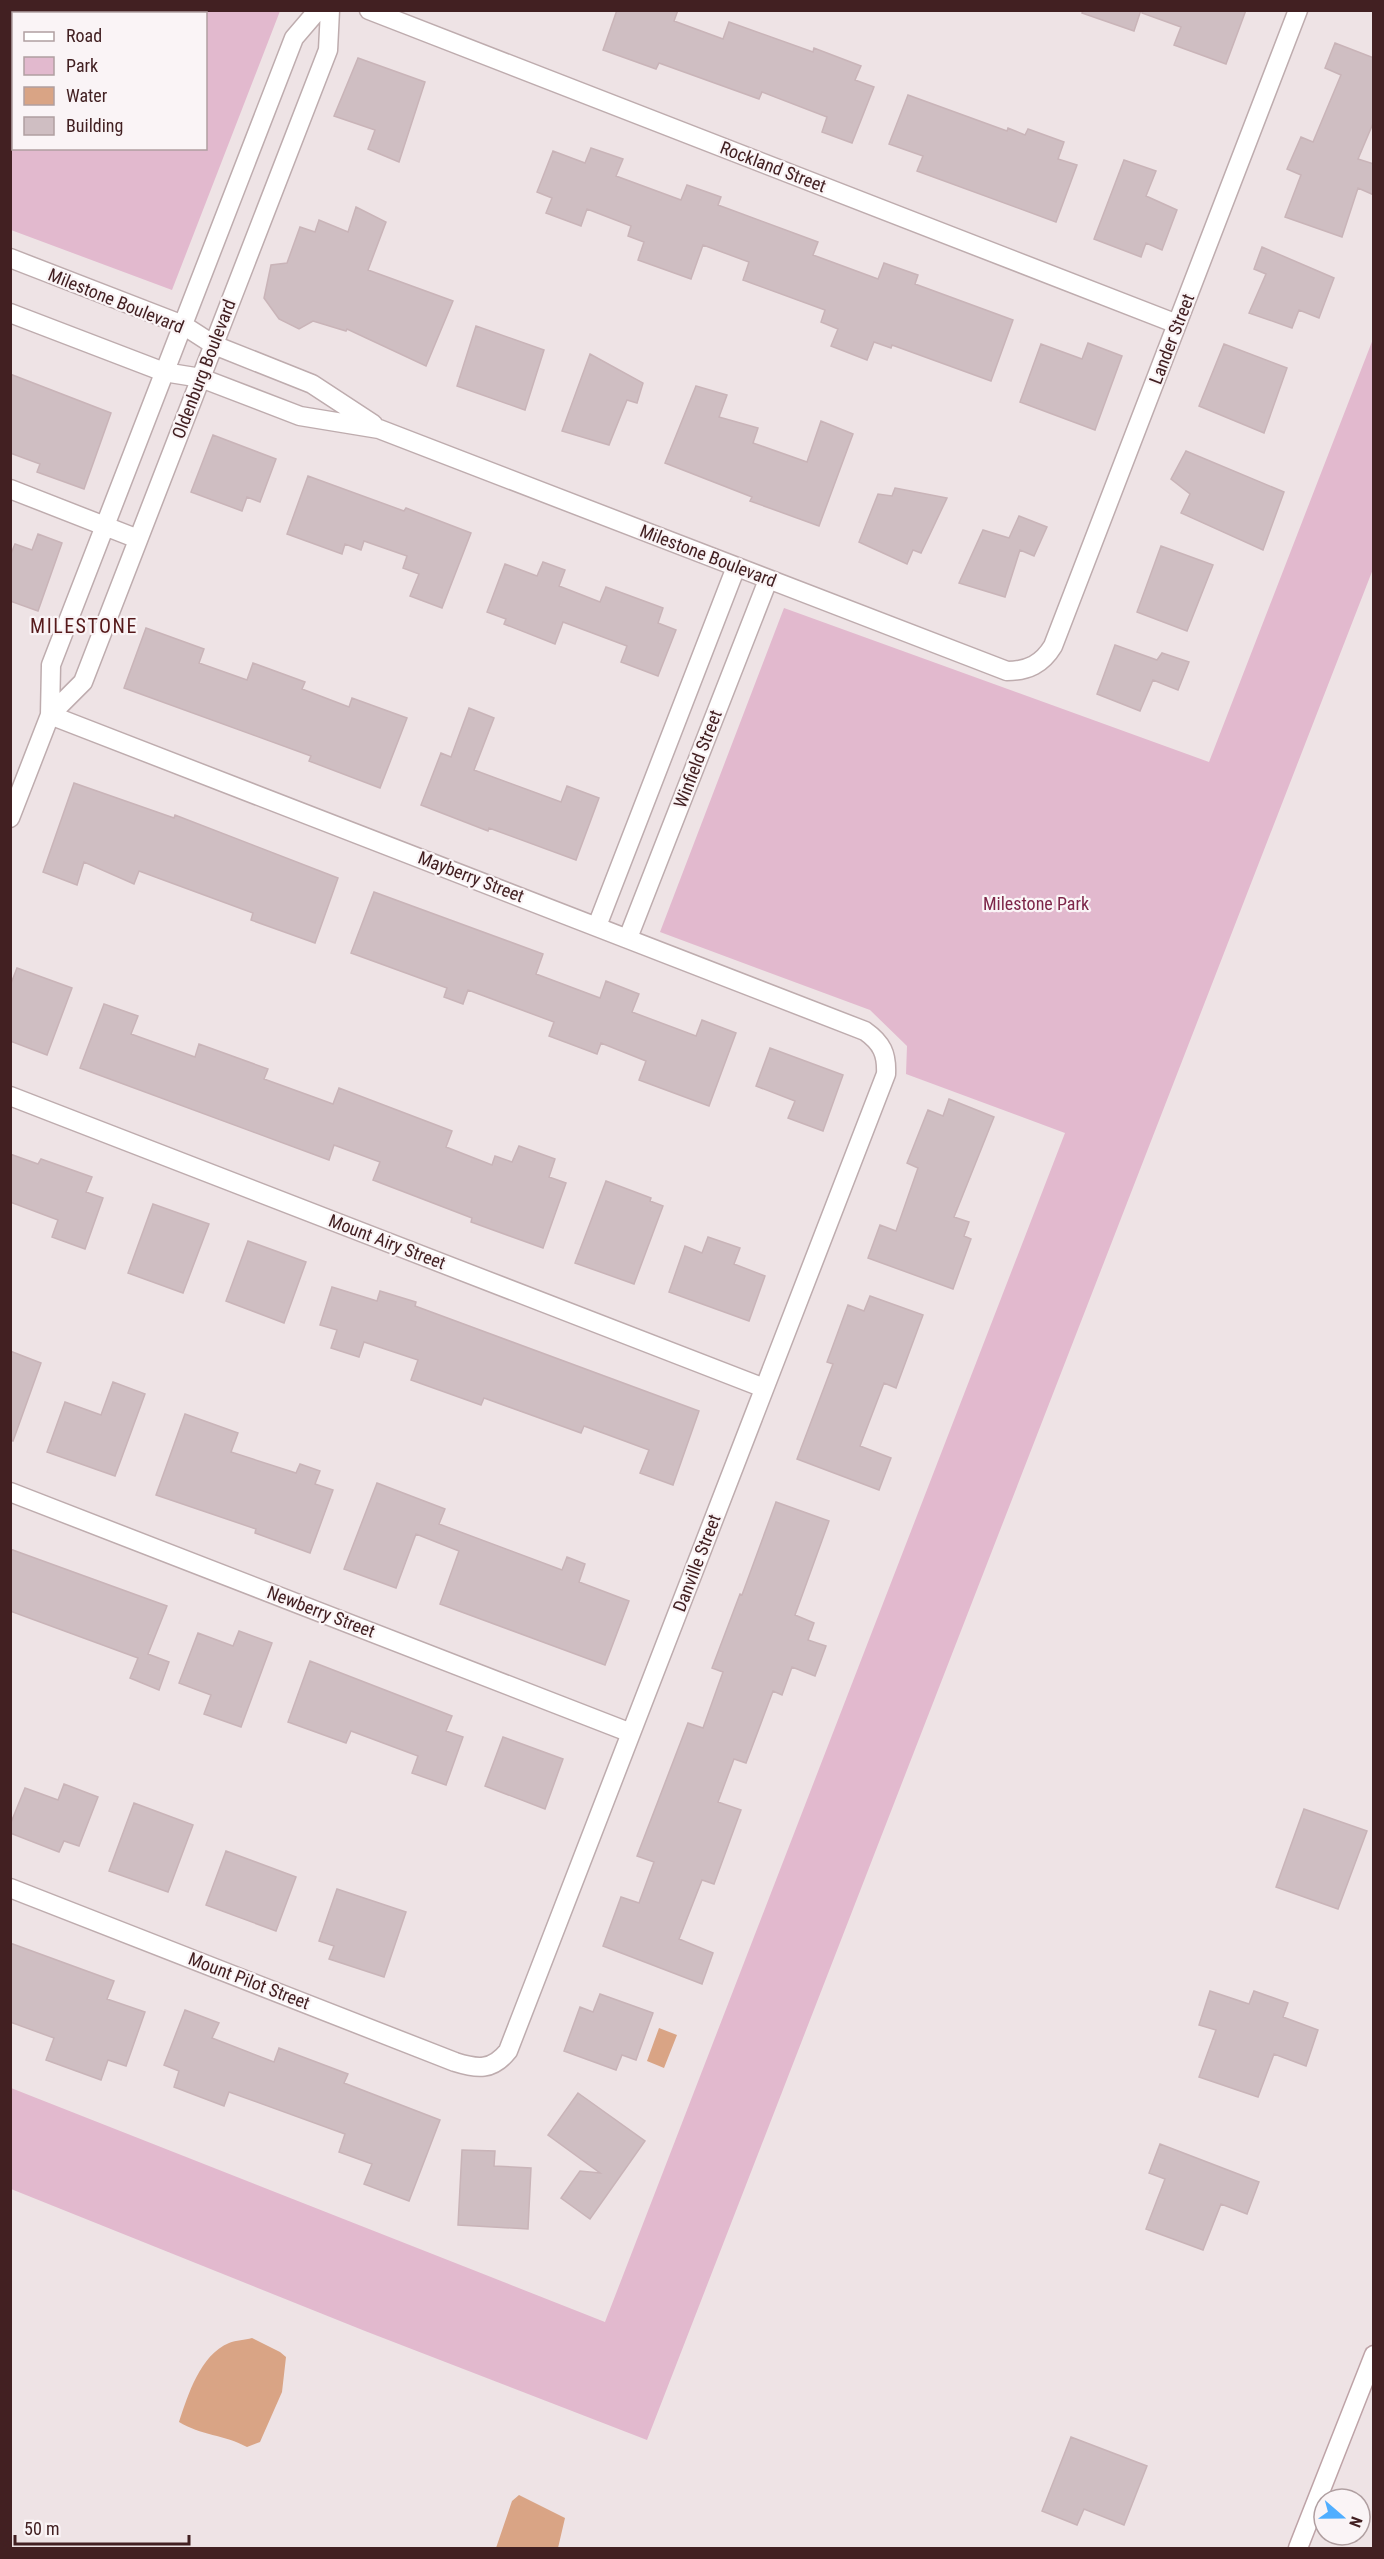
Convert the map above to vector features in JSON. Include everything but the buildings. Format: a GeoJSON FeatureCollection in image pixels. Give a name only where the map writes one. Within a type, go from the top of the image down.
{"type":"FeatureCollection","features":[{"type":"Feature","properties":{"kind":"street","name":"Oldenburg Boulevard"},"geometry":{"type":"LineString","coordinates":[[50,715],[49,669],[294,38],[318,10]]}},
{"type":"Feature","properties":{"kind":"street","name":"Oldenburg Boulevard"},"geometry":{"type":"LineString","coordinates":[[10,818],[15,793],[50,715],[83,682],[328,50],[330,10]]}},
{"type":"Feature","properties":{"kind":"street","name":"Rockland Street"},"geometry":{"type":"LineString","coordinates":[[369,10],[1177,324]]}},
{"type":"Feature","properties":{"kind":"street","name":"Lander Street"},"geometry":{"type":"LineString","coordinates":[[1038,664],[1053,646],[1298,10]]}},
{"type":"Feature","properties":{"kind":"street","name":"Milestone Boulevard"},"geometry":{"type":"LineString","coordinates":[[10,258],[183,325],[214,345],[312,384],[379,429]]}},
{"type":"Feature","properties":{"kind":"street","name":"Milestone Boulevard"},"geometry":{"type":"LineString","coordinates":[[10,313],[164,372],[201,378],[300,416],[379,429],[1007,671],[1021,671],[1038,664]]}},
{"type":"Feature","properties":{"kind":"street"},"geometry":{"type":"LineString","coordinates":[[10,489],[138,539]]}},
{"type":"Feature","properties":{"kind":"street","name":"Winfield Street"},"geometry":{"type":"LineString","coordinates":[[597,926],[736,567]]}},
{"type":"Feature","properties":{"kind":"street","name":"Winfield Street"},"geometry":{"type":"LineString","coordinates":[[628,938],[768,579]]}},
{"type":"Feature","properties":{"kind":"street","name":"Mayberry Street"},"geometry":{"type":"LineString","coordinates":[[50,715],[865,1031],[876,1039],[884,1051]]}},
{"type":"Feature","properties":{"kind":"street","name":"Danville Street"},"geometry":{"type":"LineString","coordinates":[[489,2066],[508,2051],[886,1074],[887,1060],[884,1051]]}},
{"type":"Feature","properties":{"kind":"street","name":"Mount Airy Street"},"geometry":{"type":"LineString","coordinates":[[10,1096],[764,1388]]}},
{"type":"Feature","properties":{"kind":"street","name":"Newberry Street"},"geometry":{"type":"LineString","coordinates":[[10,1492],[631,1733]]}},
{"type":"Feature","properties":{"kind":"street","name":"Mount Pilot Street"},"geometry":{"type":"LineString","coordinates":[[10,1888],[455,2062],[475,2068],[489,2066]]}},
{"type":"Feature","properties":{"kind":"street"},"geometry":{"type":"LineString","coordinates":[[1298,2548],[1374,2355]]}},
{"type":"Feature","properties":{"kind":"green space"},"geometry":{"type":"Polygon","coordinates":[[[10,11],[280,11],[172,290],[11,230],[10,11]]]}},
{"type":"Feature","properties":{"kind":"green space","name":"Milestone Park"},"geometry":{"type":"Polygon","coordinates":[[[1373,339],[1373,569],[647,2440],[365,2331],[11,2189],[11,2088],[605,2322],[1065,1133],[906,1074],[907,1046],[870,1010],[660,932],[784,608],[1209,762],[1373,339]]]}},
{"type":"Feature","properties":{"kind":"water"},"geometry":{"type":"Polygon","coordinates":[[[659,2028],[677,2035],[664,2068],[647,2061],[659,2028]]]}},
{"type":"Feature","properties":{"kind":"water"},"geometry":{"type":"Polygon","coordinates":[[[252,2338],[286,2357],[282,2392],[260,2442],[247,2447],[195,2430],[179,2422],[196,2377],[210,2357],[229,2343],[252,2338]]]}},
{"type":"Feature","properties":{"kind":"water"},"geometry":{"type":"Polygon","coordinates":[[[519,2495],[565,2518],[558,2548],[496,2548],[512,2501],[519,2495]]]}},
{"type":"Feature","properties":{"kind":"district","name":"MILESTONE"},"geometry":{"type":"Point","coordinates":[84,626]}}]}
